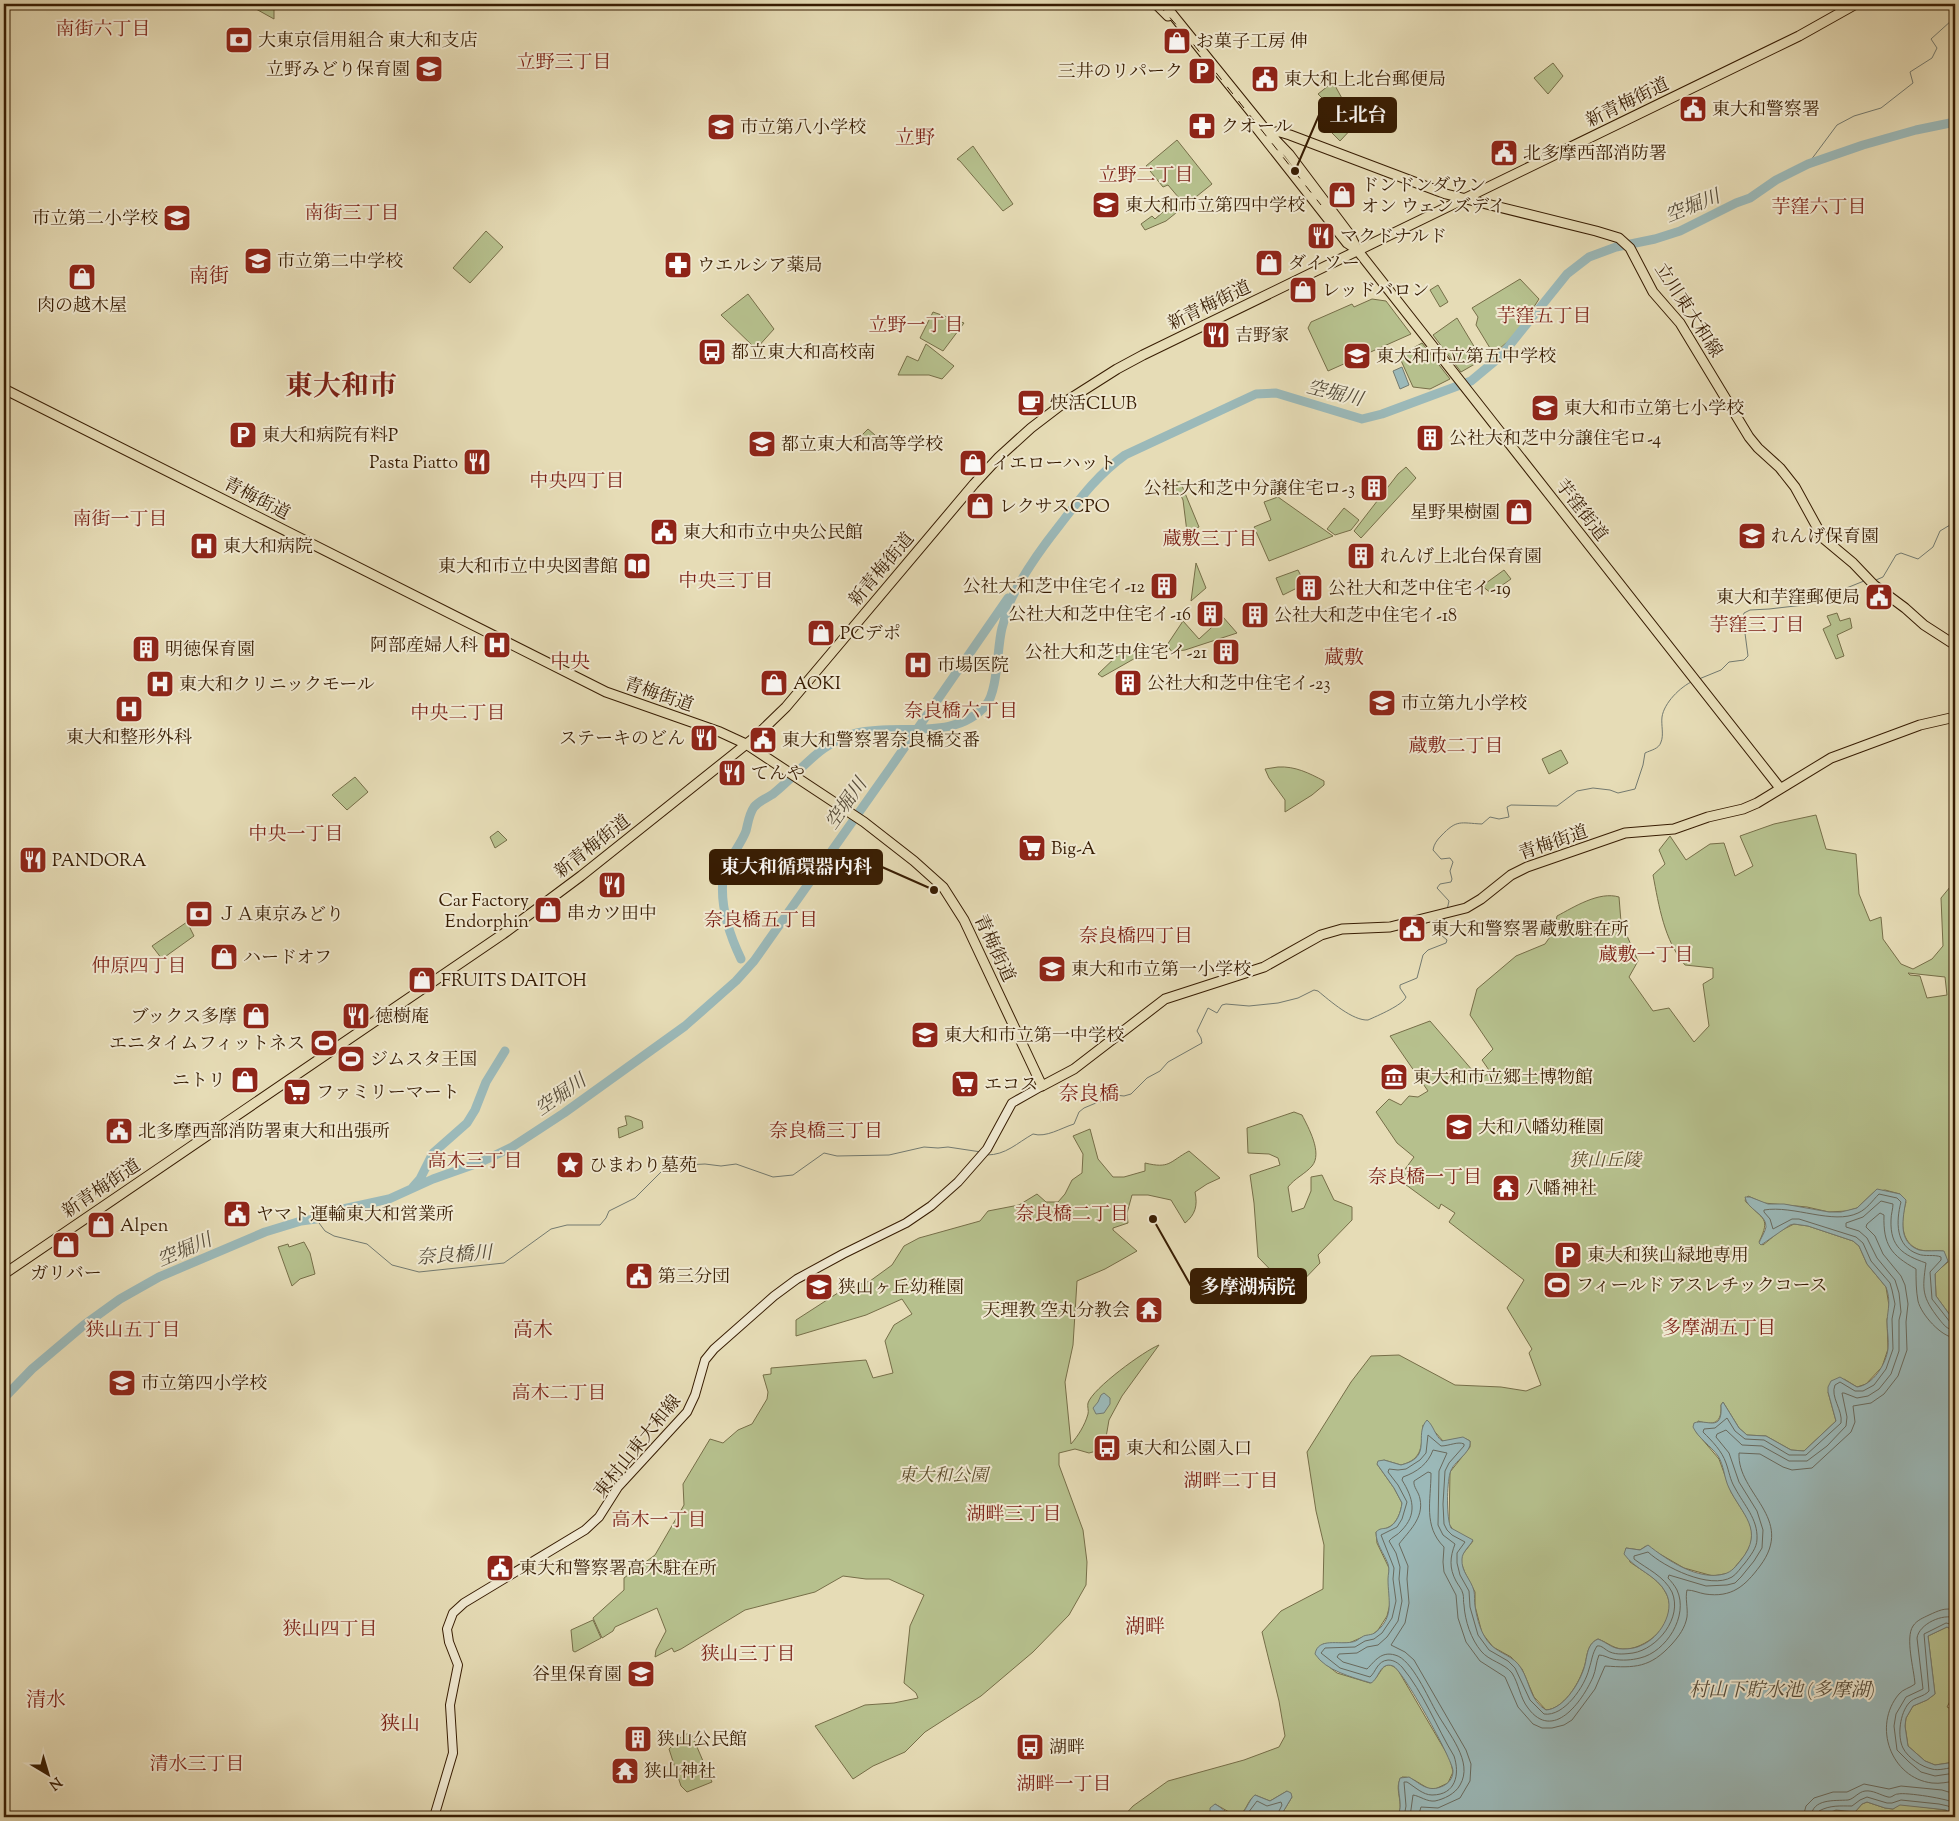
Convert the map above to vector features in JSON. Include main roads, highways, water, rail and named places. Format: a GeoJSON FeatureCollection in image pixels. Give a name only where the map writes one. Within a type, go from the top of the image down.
{"type":"FeatureCollection","features":[{"type":"Feature","properties":{"kind":"main road","name":"芋窪街道"},"geometry":{"type":"LineString","coordinates":[[1156,4],[1266,134]]}},
{"type":"Feature","properties":{"kind":"main road","name":"芋窪街道"},"geometry":{"type":"LineString","coordinates":[[1164,4],[1266,134],[1347,243],[1358,250],[1780,788]]}},
{"type":"Feature","properties":{"kind":"main road","name":"新青梅街道"},"geometry":{"type":"LineString","coordinates":[[4,1274],[503,934],[581,876],[746,744],[779,714],[999,457],[1037,424],[1087,387],[1117,369],[1358,250],[1799,36],[1856,4]]}},
{"type":"Feature","properties":{"kind":"main road","name":"立川東大和線"},"geometry":{"type":"LineString","coordinates":[[1266,134],[1280,132],[1290,135],[1464,199],[1619,238],[1630,248],[1653,292],[1680,323],[1754,443],[1780,468],[1795,486],[1823,538],[1853,563],[1868,580],[1924,625],[1955,645]]}},
{"type":"Feature","properties":{"kind":"main road"},"geometry":{"type":"LineString","coordinates":[[1444,193],[1445,208]]}},
{"type":"Feature","properties":{"kind":"main road","name":"青梅街道"},"geometry":{"type":"LineString","coordinates":[[4,389],[606,692],[720,732],[746,744],[863,821],[927,871],[949,896],[964,920],[1042,1086],[1074,1070],[1145,1014],[1171,997],[1264,967],[1324,933],[1342,929],[1386,928],[1469,906],[1511,875],[1530,866],[1625,833],[1674,829],[1708,817],[1737,811],[1757,803],[1832,758],[1920,724],[1955,717]]}},
{"type":"Feature","properties":{"kind":"main road","name":"東村山東大和線"},"geometry":{"type":"LineString","coordinates":[[434,1817],[453,1753],[450,1705],[458,1665],[449,1642],[447,1629],[453,1613],[464,1603],[585,1530],[595,1522],[618,1487],[687,1412],[695,1395],[701,1372],[708,1356],[774,1296],[812,1270],[922,1214],[958,1182],[984,1154],[1012,1103],[1042,1086]]}},
{"type":"Feature","properties":{"kind":"water"},"geometry":{"type":"Polygon","coordinates":[[[1402,367],[1409,385],[1400,389],[1393,371],[1402,367]]]}},
{"type":"Feature","properties":{"kind":"water","name":"村山下貯水池 (多摩湖)"},"geometry":{"type":"Polygon","coordinates":[[[1877,1189],[1900,1194],[1906,1200],[1903,1229],[1907,1241],[1922,1251],[1944,1251],[1948,1261],[1935,1274],[1936,1296],[1955,1322],[1955,1631],[1947,1627],[1928,1636],[1935,1694],[1913,1706],[1906,1718],[1905,1726],[1908,1746],[1925,1761],[1935,1765],[1955,1762],[1955,1817],[1946,1810],[1900,1805],[1893,1809],[1867,1802],[1862,1804],[1855,1812],[1836,1810],[1818,1817],[1397,1817],[1400,1808],[1400,1778],[1409,1777],[1425,1787],[1433,1789],[1443,1786],[1450,1780],[1453,1771],[1445,1750],[1416,1698],[1393,1666],[1389,1665],[1382,1668],[1371,1683],[1333,1669],[1315,1654],[1320,1645],[1353,1642],[1374,1633],[1382,1626],[1388,1614],[1389,1566],[1379,1545],[1376,1532],[1387,1528],[1396,1521],[1402,1503],[1377,1464],[1378,1461],[1384,1460],[1401,1465],[1417,1457],[1420,1451],[1423,1426],[1427,1420],[1442,1441],[1463,1437],[1470,1441],[1468,1449],[1450,1473],[1448,1509],[1451,1528],[1473,1540],[1463,1554],[1462,1564],[1474,1591],[1480,1627],[1491,1645],[1518,1664],[1537,1702],[1546,1710],[1552,1709],[1564,1701],[1578,1683],[1589,1649],[1594,1642],[1598,1639],[1619,1649],[1635,1648],[1648,1642],[1664,1624],[1669,1608],[1669,1600],[1666,1593],[1652,1577],[1629,1560],[1624,1554],[1626,1548],[1640,1550],[1648,1545],[1683,1568],[1704,1575],[1727,1573],[1736,1567],[1748,1549],[1751,1540],[1749,1523],[1729,1488],[1720,1460],[1695,1431],[1694,1423],[1716,1422],[1721,1414],[1723,1402],[1739,1428],[1747,1435],[1766,1436],[1791,1450],[1804,1451],[1836,1421],[1828,1392],[1831,1381],[1840,1377],[1857,1387],[1863,1385],[1878,1373],[1885,1361],[1888,1346],[1888,1292],[1867,1264],[1859,1246],[1853,1241],[1808,1226],[1794,1224],[1761,1245],[1759,1243],[1766,1227],[1765,1222],[1749,1205],[1745,1197],[1768,1204],[1784,1204],[1829,1212],[1841,1212],[1857,1208],[1877,1189]]]}},
{"type":"Feature","properties":{"kind":"water"},"geometry":{"type":"Polygon","coordinates":[[[1104,1393],[1110,1398],[1110,1404],[1104,1413],[1096,1414],[1093,1408],[1104,1393]]]}},
{"type":"Feature","properties":{"kind":"water"},"geometry":{"type":"Polygon","coordinates":[[[1287,1791],[1291,1793],[1292,1797],[1280,1817],[1210,1817],[1210,1808],[1215,1804],[1236,1816],[1243,1812],[1255,1795],[1270,1801],[1287,1791]]]}},
{"type":"Feature","properties":{"kind":"waterway"},"geometry":{"type":"LineString","coordinates":[[1808,164],[1837,125],[1854,116],[1881,108],[1913,83],[1910,72],[1932,58],[1937,48],[1931,39],[1952,20],[1955,20]]}},
{"type":"Feature","properties":{"kind":"waterway","name":"空堀川"},"geometry":{"type":"LineString","coordinates":[[741,959],[726,920],[722,889],[724,873],[746,831],[754,807],[773,794],[821,750],[844,737],[873,730],[926,729],[959,724],[973,716],[986,705],[993,690],[1002,628],[1010,602],[1020,582],[1038,553],[1081,497],[1097,479],[1125,455],[1256,394],[1276,393],[1362,419],[1382,414],[1471,381],[1501,356],[1567,274],[1589,257],[1616,247],[1655,239],[1680,231],[1750,198],[1776,180],[1808,164],[1863,145],[1916,130],[1955,122]]}},
{"type":"Feature","properties":{"kind":"waterway","name":"奈良橋川"},"geometry":{"type":"LineString","coordinates":[[1876,580],[1883,577],[1896,555],[1901,553],[1918,559],[1933,547],[1940,531],[1955,522]]}},
{"type":"Feature","properties":{"kind":"waterway","name":"奈良橋川"},"geometry":{"type":"LineString","coordinates":[[1699,679],[1721,670],[1729,662],[1744,660],[1748,656],[1744,613],[1750,610],[1804,605],[1864,581]]}},
{"type":"Feature","properties":{"kind":"waterway","name":"空堀川"},"geometry":{"type":"LineString","coordinates":[[4,1398],[32,1369],[84,1325],[120,1299],[159,1277],[265,1232],[301,1221],[316,1219],[343,1209],[389,1199],[433,1179],[481,1162],[512,1147],[564,1113],[685,1026],[736,981],[754,961],[1008,598]]}},
{"type":"Feature","properties":{"kind":"waterway","name":"奈良橋川"},"geometry":{"type":"LineString","coordinates":[[1447,910],[1449,901],[1437,888],[1440,884],[1451,882],[1450,871],[1453,862],[1450,858],[1441,859],[1433,850],[1437,841],[1446,831],[1459,823],[1482,824],[1490,817],[1499,819],[1509,817],[1507,807],[1511,805],[1557,806],[1577,791],[1593,788],[1618,793],[1635,789],[1645,753],[1657,748],[1661,742],[1662,717],[1666,706],[1678,691],[1693,681]]}},
{"type":"Feature","properties":{"kind":"waterway","name":"奈良橋川"},"geometry":{"type":"LineString","coordinates":[[987,1155],[1006,1151],[1033,1134],[1048,1134],[1074,1124],[1079,1112],[1084,1108],[1115,1095],[1124,1096],[1131,1094],[1147,1078],[1160,1071],[1168,1062],[1202,1043],[1197,1031],[1208,1008],[1217,1013],[1222,1005],[1226,1004],[1249,1006],[1278,1003],[1298,998],[1314,990],[1349,1014],[1362,1019],[1368,1020],[1389,1010],[1406,997],[1400,985],[1417,978],[1423,955],[1428,950],[1446,943],[1447,940],[1441,935],[1445,918]]}},
{"type":"Feature","properties":{"kind":"waterway","name":"空堀川"},"geometry":{"type":"LineString","coordinates":[[413,1187],[420,1179],[433,1153],[467,1123],[475,1110],[486,1082],[505,1051]]}},
{"type":"Feature","properties":{"kind":"waterway","name":"奈良橋川"},"geometry":{"type":"LineString","coordinates":[[316,1219],[325,1231],[334,1236],[367,1244],[392,1265],[419,1272],[504,1263],[551,1229],[567,1225],[600,1225],[609,1211],[635,1198],[667,1166],[705,1164],[721,1166],[736,1164],[773,1177],[793,1175],[824,1153],[837,1156],[889,1155],[924,1147],[948,1147],[981,1152]]}},
{"type":"Feature","properties":{"kind":"waterway"},"geometry":{"type":"LineString","coordinates":[[792,1817],[798,1813]]}},
{"type":"Feature","properties":{"kind":"railway"},"geometry":{"type":"LineString","coordinates":[[1158,4],[1194,45],[1321,205]]}},
{"type":"Feature","properties":{"kind":"place","name":"大東京信用組合 東大和支店"},"geometry":{"type":"Point","coordinates":[239,40]}},
{"type":"Feature","properties":{"kind":"place","name":"お菓子工房 伸"},"geometry":{"type":"Point","coordinates":[1177,41]}},
{"type":"Feature","properties":{"kind":"place","name":"立野みどり保育園"},"geometry":{"type":"Point","coordinates":[429,69]}},
{"type":"Feature","properties":{"kind":"place","name":"三井のリパーク"},"geometry":{"type":"Point","coordinates":[1202,71]}},
{"type":"Feature","properties":{"kind":"place","name":"東大和上北台郵便局"},"geometry":{"type":"Point","coordinates":[1265,79]}},
{"type":"Feature","properties":{"kind":"place","name":"東大和警察署"},"geometry":{"type":"Point","coordinates":[1693,109]}},
{"type":"Feature","properties":{"kind":"place","name":"クオール"},"geometry":{"type":"Point","coordinates":[1202,126]}},
{"type":"Feature","properties":{"kind":"place","name":"市立第八小学校"},"geometry":{"type":"Point","coordinates":[721,127]}},
{"type":"Feature","properties":{"kind":"place","name":"北多摩西部消防署"},"geometry":{"type":"Point","coordinates":[1504,153]}},
{"type":"Feature","properties":{"kind":"place","name":"上北台"},"geometry":{"type":"Point","coordinates":[1295,171]}},
{"type":"Feature","properties":{"kind":"place","name":"ドンドンダウン オン ウェンズデイ"},"geometry":{"type":"Point","coordinates":[1342,195]}},
{"type":"Feature","properties":{"kind":"place","name":"東大和市立第四中学校"},"geometry":{"type":"Point","coordinates":[1106,205]}},
{"type":"Feature","properties":{"kind":"place","name":"市立第二小学校"},"geometry":{"type":"Point","coordinates":[177,218]}},
{"type":"Feature","properties":{"kind":"place","name":"マクドナルド"},"geometry":{"type":"Point","coordinates":[1321,236]}},
{"type":"Feature","properties":{"kind":"place","name":"市立第二中学校"},"geometry":{"type":"Point","coordinates":[258,261]}},
{"type":"Feature","properties":{"kind":"place","name":"ダイソー"},"geometry":{"type":"Point","coordinates":[1269,263]}},
{"type":"Feature","properties":{"kind":"place","name":"ウエルシア薬局"},"geometry":{"type":"Point","coordinates":[678,265]}},
{"type":"Feature","properties":{"kind":"place","name":"肉の越木屋"},"geometry":{"type":"Point","coordinates":[82,277]}},
{"type":"Feature","properties":{"kind":"place","name":"レッドバロン"},"geometry":{"type":"Point","coordinates":[1303,290]}},
{"type":"Feature","properties":{"kind":"place","name":"吉野家"},"geometry":{"type":"Point","coordinates":[1216,335]}},
{"type":"Feature","properties":{"kind":"place","name":"都立東大和高校南"},"geometry":{"type":"Point","coordinates":[712,352]}},
{"type":"Feature","properties":{"kind":"place","name":"東大和市立第五中学校"},"geometry":{"type":"Point","coordinates":[1357,356]}},
{"type":"Feature","properties":{"kind":"place","name":"快活CLUB"},"geometry":{"type":"Point","coordinates":[1031,403]}},
{"type":"Feature","properties":{"kind":"place","name":"東大和市立第七小学校"},"geometry":{"type":"Point","coordinates":[1545,408]}},
{"type":"Feature","properties":{"kind":"place","name":"東大和病院有料P"},"geometry":{"type":"Point","coordinates":[243,435]}},
{"type":"Feature","properties":{"kind":"place","name":"公社大和芝中分譲住宅ロ-4"},"geometry":{"type":"Point","coordinates":[1430,438]}},
{"type":"Feature","properties":{"kind":"place","name":"都立東大和高等学校"},"geometry":{"type":"Point","coordinates":[762,444]}},
{"type":"Feature","properties":{"kind":"place","name":"Pasta Piatto"},"geometry":{"type":"Point","coordinates":[477,462]}},
{"type":"Feature","properties":{"kind":"place","name":"イエローハット"},"geometry":{"type":"Point","coordinates":[973,463]}},
{"type":"Feature","properties":{"kind":"place","name":"公社大和芝中分譲住宅ロ-3"},"geometry":{"type":"Point","coordinates":[1374,488]}},
{"type":"Feature","properties":{"kind":"place","name":"レクサスCPO"},"geometry":{"type":"Point","coordinates":[980,506]}},
{"type":"Feature","properties":{"kind":"place","name":"星野果樹園"},"geometry":{"type":"Point","coordinates":[1519,512]}},
{"type":"Feature","properties":{"kind":"place","name":"東大和市立中央公民館"},"geometry":{"type":"Point","coordinates":[664,532]}},
{"type":"Feature","properties":{"kind":"place","name":"れんげ保育園"},"geometry":{"type":"Point","coordinates":[1752,536]}},
{"type":"Feature","properties":{"kind":"place","name":"東大和病院"},"geometry":{"type":"Point","coordinates":[204,546]}},
{"type":"Feature","properties":{"kind":"place","name":"れんげ上北台保育園"},"geometry":{"type":"Point","coordinates":[1361,556]}},
{"type":"Feature","properties":{"kind":"place","name":"東大和市立中央図書館"},"geometry":{"type":"Point","coordinates":[637,566]}},
{"type":"Feature","properties":{"kind":"place","name":"公社大和芝中住宅イ-12"},"geometry":{"type":"Point","coordinates":[1164,586]}},
{"type":"Feature","properties":{"kind":"place","name":"公社大和芝中住宅イ-19"},"geometry":{"type":"Point","coordinates":[1309,588]}},
{"type":"Feature","properties":{"kind":"place","name":"東大和芋窪郵便局"},"geometry":{"type":"Point","coordinates":[1879,597]}},
{"type":"Feature","properties":{"kind":"place","name":"公社大和芝中住宅イ-16"},"geometry":{"type":"Point","coordinates":[1210,614]}},
{"type":"Feature","properties":{"kind":"place","name":"公社大和芝中住宅イ-18"},"geometry":{"type":"Point","coordinates":[1255,615]}},
{"type":"Feature","properties":{"kind":"place","name":"PCデポ"},"geometry":{"type":"Point","coordinates":[821,633]}},
{"type":"Feature","properties":{"kind":"place","name":"阿部産婦人科"},"geometry":{"type":"Point","coordinates":[497,645]}},
{"type":"Feature","properties":{"kind":"place","name":"明徳保育園"},"geometry":{"type":"Point","coordinates":[146,649]}},
{"type":"Feature","properties":{"kind":"place","name":"公社大和芝中住宅イ-21"},"geometry":{"type":"Point","coordinates":[1226,652]}},
{"type":"Feature","properties":{"kind":"place","name":"市場医院"},"geometry":{"type":"Point","coordinates":[918,665]}},
{"type":"Feature","properties":{"kind":"place","name":"AOKI"},"geometry":{"type":"Point","coordinates":[774,683]}},
{"type":"Feature","properties":{"kind":"place","name":"公社大和芝中住宅イ-23"},"geometry":{"type":"Point","coordinates":[1128,683]}},
{"type":"Feature","properties":{"kind":"place","name":"東大和クリニックモール"},"geometry":{"type":"Point","coordinates":[160,684]}},
{"type":"Feature","properties":{"kind":"place","name":"市立第九小学校"},"geometry":{"type":"Point","coordinates":[1382,703]}},
{"type":"Feature","properties":{"kind":"place","name":"東大和整形外科"},"geometry":{"type":"Point","coordinates":[129,709]}},
{"type":"Feature","properties":{"kind":"place","name":"ステーキのどん"},"geometry":{"type":"Point","coordinates":[704,738]}},
{"type":"Feature","properties":{"kind":"place","name":"東大和警察署奈良橋交番"},"geometry":{"type":"Point","coordinates":[763,740]}},
{"type":"Feature","properties":{"kind":"place","name":"てんや"},"geometry":{"type":"Point","coordinates":[732,773]}},
{"type":"Feature","properties":{"kind":"place","name":"Big-A"},"geometry":{"type":"Point","coordinates":[1032,848]}},
{"type":"Feature","properties":{"kind":"place","name":"PANDORA"},"geometry":{"type":"Point","coordinates":[33,860]}},
{"type":"Feature","properties":{"kind":"place","name":"串カツ田中"},"geometry":{"type":"Point","coordinates":[612,885]}},
{"type":"Feature","properties":{"kind":"place","name":"東大和循環器内科"},"geometry":{"type":"Point","coordinates":[934,890]}},
{"type":"Feature","properties":{"kind":"place","name":"Car Factory Endorphin"},"geometry":{"type":"Point","coordinates":[548,910]}},
{"type":"Feature","properties":{"kind":"place","name":"ＪＡ東京みどり"},"geometry":{"type":"Point","coordinates":[199,914]}},
{"type":"Feature","properties":{"kind":"place","name":"東大和警察署蔵敷駐在所"},"geometry":{"type":"Point","coordinates":[1412,929]}},
{"type":"Feature","properties":{"kind":"place","name":"ハードオフ"},"geometry":{"type":"Point","coordinates":[224,957]}},
{"type":"Feature","properties":{"kind":"place","name":"東大和市立第一小学校"},"geometry":{"type":"Point","coordinates":[1052,969]}},
{"type":"Feature","properties":{"kind":"place","name":"FRUITS DAITOH"},"geometry":{"type":"Point","coordinates":[422,980]}},
{"type":"Feature","properties":{"kind":"place","name":"ブックス多摩"},"geometry":{"type":"Point","coordinates":[256,1016]}},
{"type":"Feature","properties":{"kind":"place","name":"徳樹庵"},"geometry":{"type":"Point","coordinates":[356,1016]}},
{"type":"Feature","properties":{"kind":"place","name":"東大和市立第一中学校"},"geometry":{"type":"Point","coordinates":[925,1035]}},
{"type":"Feature","properties":{"kind":"place","name":"エニタイムフィットネス"},"geometry":{"type":"Point","coordinates":[324,1043]}},
{"type":"Feature","properties":{"kind":"place","name":"ジムスタ王国"},"geometry":{"type":"Point","coordinates":[351,1059]}},
{"type":"Feature","properties":{"kind":"place","name":"東大和市立郷土博物館"},"geometry":{"type":"Point","coordinates":[1394,1077]}},
{"type":"Feature","properties":{"kind":"place","name":"ニトリ"},"geometry":{"type":"Point","coordinates":[245,1080]}},
{"type":"Feature","properties":{"kind":"place","name":"エコス"},"geometry":{"type":"Point","coordinates":[965,1084]}},
{"type":"Feature","properties":{"kind":"place","name":"ファミリーマート"},"geometry":{"type":"Point","coordinates":[297,1092]}},
{"type":"Feature","properties":{"kind":"place","name":"大和八幡幼稚園"},"geometry":{"type":"Point","coordinates":[1459,1127]}},
{"type":"Feature","properties":{"kind":"place","name":"北多摩西部消防署東大和出張所"},"geometry":{"type":"Point","coordinates":[119,1131]}},
{"type":"Feature","properties":{"kind":"place","name":"ひまわり墓苑"},"geometry":{"type":"Point","coordinates":[570,1165]}},
{"type":"Feature","properties":{"kind":"place","name":"八幡神社"},"geometry":{"type":"Point","coordinates":[1506,1188]}},
{"type":"Feature","properties":{"kind":"place","name":"ヤマト運輸東大和営業所"},"geometry":{"type":"Point","coordinates":[237,1214]}},
{"type":"Feature","properties":{"kind":"place","name":"多摩湖病院"},"geometry":{"type":"Point","coordinates":[1153,1219]}},
{"type":"Feature","properties":{"kind":"place","name":"Alpen"},"geometry":{"type":"Point","coordinates":[101,1225]}},
{"type":"Feature","properties":{"kind":"place","name":"ガリバー"},"geometry":{"type":"Point","coordinates":[66,1245]}},
{"type":"Feature","properties":{"kind":"place","name":"東大和狭山緑地専用"},"geometry":{"type":"Point","coordinates":[1568,1255]}},
{"type":"Feature","properties":{"kind":"place","name":"第三分団"},"geometry":{"type":"Point","coordinates":[639,1276]}},
{"type":"Feature","properties":{"kind":"place","name":"フィールド アスレチックコース"},"geometry":{"type":"Point","coordinates":[1557,1285]}},
{"type":"Feature","properties":{"kind":"place","name":"狭山ヶ丘幼稚園"},"geometry":{"type":"Point","coordinates":[819,1287]}},
{"type":"Feature","properties":{"kind":"place","name":"天理教 空丸分教会"},"geometry":{"type":"Point","coordinates":[1149,1310]}},
{"type":"Feature","properties":{"kind":"place","name":"市立第四小学校"},"geometry":{"type":"Point","coordinates":[122,1383]}},
{"type":"Feature","properties":{"kind":"place","name":"東大和公園入口"},"geometry":{"type":"Point","coordinates":[1107,1448]}},
{"type":"Feature","properties":{"kind":"place","name":"東大和警察署高木駐在所"},"geometry":{"type":"Point","coordinates":[500,1568]}},
{"type":"Feature","properties":{"kind":"place","name":"谷里保育園"},"geometry":{"type":"Point","coordinates":[641,1674]}},
{"type":"Feature","properties":{"kind":"place","name":"狭山公民館"},"geometry":{"type":"Point","coordinates":[638,1739]}},
{"type":"Feature","properties":{"kind":"place","name":"湖畔"},"geometry":{"type":"Point","coordinates":[1030,1747]}},
{"type":"Feature","properties":{"kind":"place","name":"狭山神社"},"geometry":{"type":"Point","coordinates":[625,1771]}},
{"type":"Feature","properties":{"kind":"district","name":"南街六丁目"},"geometry":{"type":"Point","coordinates":[103,28]}},
{"type":"Feature","properties":{"kind":"district","name":"立野三丁目"},"geometry":{"type":"Point","coordinates":[564,61]}},
{"type":"Feature","properties":{"kind":"district","name":"立野"},"geometry":{"type":"Point","coordinates":[915,137]}},
{"type":"Feature","properties":{"kind":"district","name":"立野二丁目"},"geometry":{"type":"Point","coordinates":[1146,174]}},
{"type":"Feature","properties":{"kind":"district","name":"芋窪六丁目"},"geometry":{"type":"Point","coordinates":[1819,206]}},
{"type":"Feature","properties":{"kind":"district","name":"南街三丁目"},"geometry":{"type":"Point","coordinates":[352,212]}},
{"type":"Feature","properties":{"kind":"district","name":"南街"},"geometry":{"type":"Point","coordinates":[209,275]}},
{"type":"Feature","properties":{"kind":"district","name":"芋窪五丁目"},"geometry":{"type":"Point","coordinates":[1544,315]}},
{"type":"Feature","properties":{"kind":"district","name":"立野一丁目"},"geometry":{"type":"Point","coordinates":[916,324]}},
{"type":"Feature","properties":{"kind":"district","name":"東大和市"},"geometry":{"type":"Point","coordinates":[341,385]}},
{"type":"Feature","properties":{"kind":"district","name":"中央四丁目"},"geometry":{"type":"Point","coordinates":[577,480]}},
{"type":"Feature","properties":{"kind":"district","name":"南街一丁目"},"geometry":{"type":"Point","coordinates":[120,518]}},
{"type":"Feature","properties":{"kind":"district","name":"蔵敷三丁目"},"geometry":{"type":"Point","coordinates":[1210,538]}},
{"type":"Feature","properties":{"kind":"district","name":"中央三丁目"},"geometry":{"type":"Point","coordinates":[726,580]}},
{"type":"Feature","properties":{"kind":"district","name":"芋窪三丁目"},"geometry":{"type":"Point","coordinates":[1757,624]}},
{"type":"Feature","properties":{"kind":"district","name":"蔵敷"},"geometry":{"type":"Point","coordinates":[1344,657]}},
{"type":"Feature","properties":{"kind":"district","name":"中央"},"geometry":{"type":"Point","coordinates":[570,661]}},
{"type":"Feature","properties":{"kind":"district","name":"奈良橋六丁目"},"geometry":{"type":"Point","coordinates":[961,710]}},
{"type":"Feature","properties":{"kind":"district","name":"中央二丁目"},"geometry":{"type":"Point","coordinates":[458,712]}},
{"type":"Feature","properties":{"kind":"district","name":"蔵敷二丁目"},"geometry":{"type":"Point","coordinates":[1456,745]}},
{"type":"Feature","properties":{"kind":"district","name":"中央一丁目"},"geometry":{"type":"Point","coordinates":[296,833]}},
{"type":"Feature","properties":{"kind":"district","name":"奈良橋五丁目"},"geometry":{"type":"Point","coordinates":[761,919]}},
{"type":"Feature","properties":{"kind":"district","name":"奈良橋四丁目"},"geometry":{"type":"Point","coordinates":[1136,935]}},
{"type":"Feature","properties":{"kind":"district","name":"蔵敷一丁目"},"geometry":{"type":"Point","coordinates":[1646,954]}},
{"type":"Feature","properties":{"kind":"district","name":"仲原四丁目"},"geometry":{"type":"Point","coordinates":[139,965]}},
{"type":"Feature","properties":{"kind":"district","name":"奈良橋"},"geometry":{"type":"Point","coordinates":[1089,1093]}},
{"type":"Feature","properties":{"kind":"district","name":"奈良橋三丁目"},"geometry":{"type":"Point","coordinates":[826,1130]}},
{"type":"Feature","properties":{"kind":"district","name":"高木三丁目"},"geometry":{"type":"Point","coordinates":[475,1160]}},
{"type":"Feature","properties":{"kind":"district","name":"奈良橋一丁目"},"geometry":{"type":"Point","coordinates":[1425,1176]}},
{"type":"Feature","properties":{"kind":"district","name":"奈良橋二丁目"},"geometry":{"type":"Point","coordinates":[1072,1213]}},
{"type":"Feature","properties":{"kind":"district","name":"多摩湖五丁目"},"geometry":{"type":"Point","coordinates":[1719,1327]}},
{"type":"Feature","properties":{"kind":"district","name":"狭山五丁目"},"geometry":{"type":"Point","coordinates":[133,1329]}},
{"type":"Feature","properties":{"kind":"district","name":"高木"},"geometry":{"type":"Point","coordinates":[533,1329]}},
{"type":"Feature","properties":{"kind":"district","name":"高木二丁目"},"geometry":{"type":"Point","coordinates":[559,1392]}},
{"type":"Feature","properties":{"kind":"district","name":"湖畔二丁目"},"geometry":{"type":"Point","coordinates":[1231,1480]}},
{"type":"Feature","properties":{"kind":"district","name":"湖畔三丁目"},"geometry":{"type":"Point","coordinates":[1014,1513]}},
{"type":"Feature","properties":{"kind":"district","name":"高木一丁目"},"geometry":{"type":"Point","coordinates":[659,1519]}},
{"type":"Feature","properties":{"kind":"district","name":"湖畔"},"geometry":{"type":"Point","coordinates":[1145,1626]}},
{"type":"Feature","properties":{"kind":"district","name":"狭山四丁目"},"geometry":{"type":"Point","coordinates":[330,1628]}},
{"type":"Feature","properties":{"kind":"district","name":"狭山三丁目"},"geometry":{"type":"Point","coordinates":[748,1653]}},
{"type":"Feature","properties":{"kind":"district","name":"清水"},"geometry":{"type":"Point","coordinates":[46,1699]}},
{"type":"Feature","properties":{"kind":"district","name":"狭山"},"geometry":{"type":"Point","coordinates":[400,1723]}},
{"type":"Feature","properties":{"kind":"district","name":"清水三丁目"},"geometry":{"type":"Point","coordinates":[197,1763]}},
{"type":"Feature","properties":{"kind":"district","name":"湖畔一丁目"},"geometry":{"type":"Point","coordinates":[1064,1783]}},
{"type":"Feature","properties":{"kind":"park label","name":"狭山丘陵"},"geometry":{"type":"Point","coordinates":[1605,1160]}},
{"type":"Feature","properties":{"kind":"park label","name":"東大和公園"},"geometry":{"type":"Point","coordinates":[943,1475]}}]}
